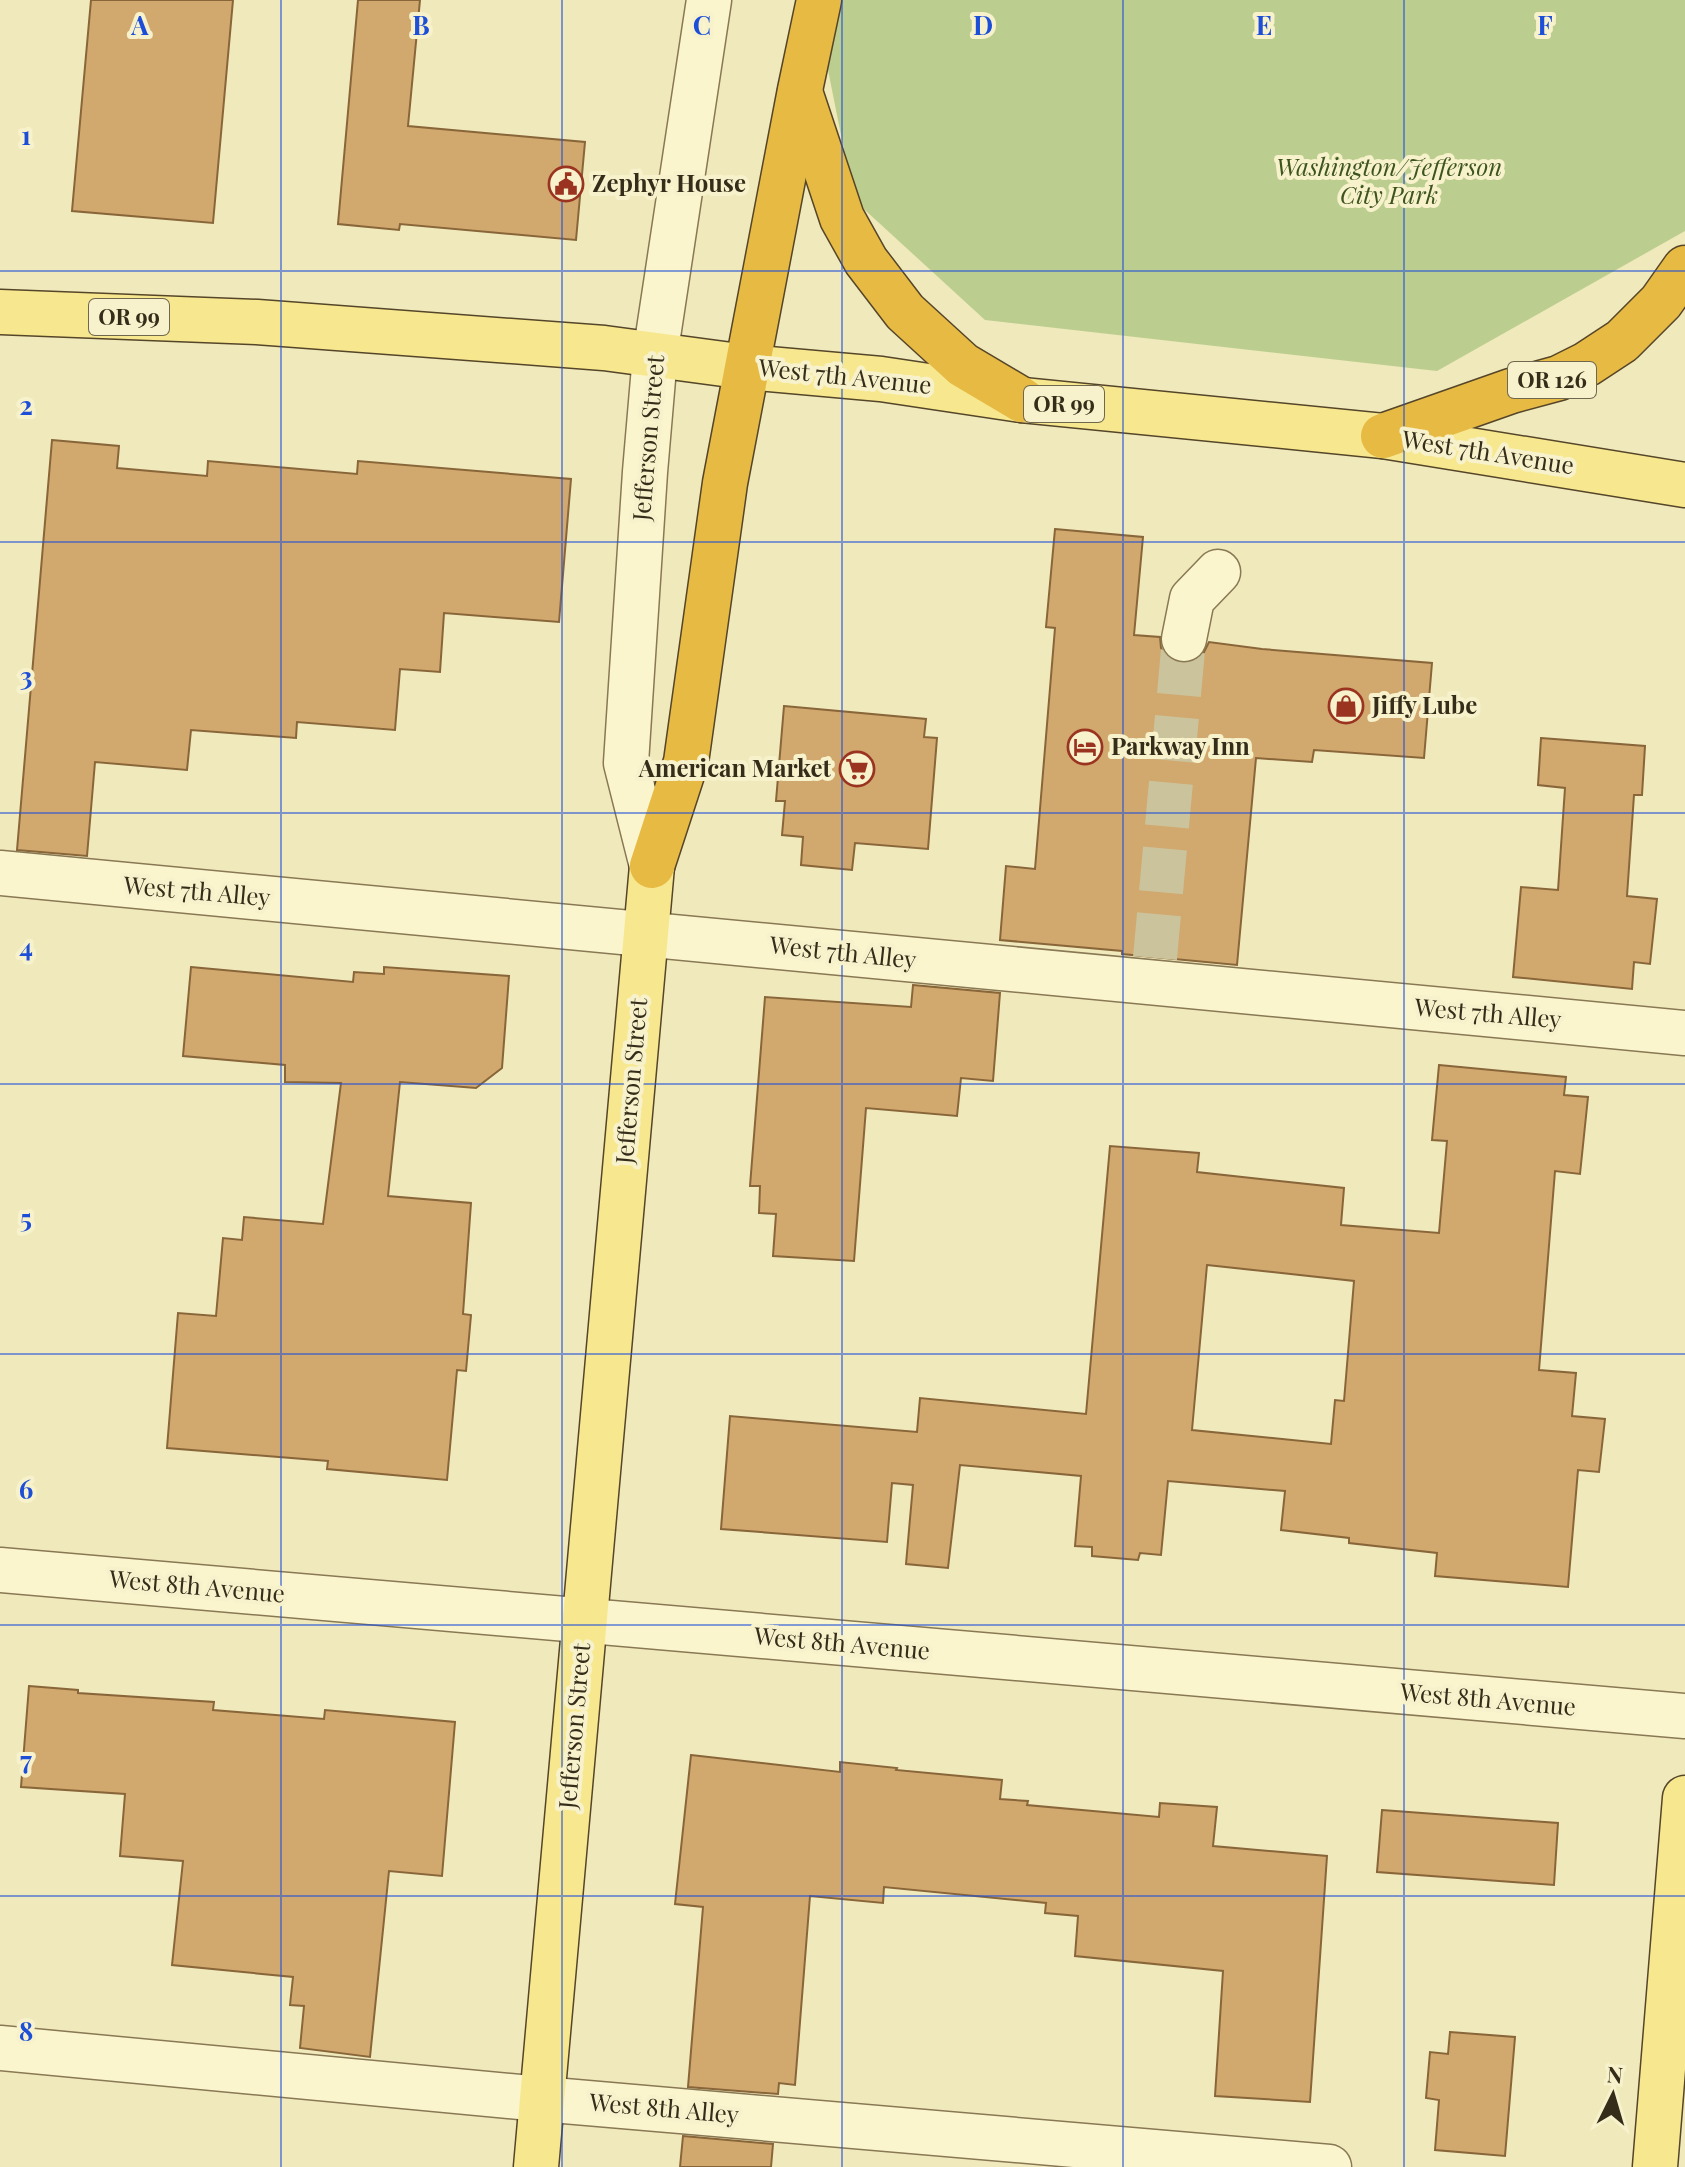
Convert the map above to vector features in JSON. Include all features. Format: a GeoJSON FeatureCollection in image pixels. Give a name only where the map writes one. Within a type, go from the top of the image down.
{"type":"FeatureCollection","features":[{"type":"Feature","properties":{"kind":"highway"},"geometry":{"type":"LineString","coordinates":[[652,866],[686,762],[725,483],[819,0]]}},
{"type":"Feature","properties":{"kind":"highway"},"geometry":{"type":"LineString","coordinates":[[800,90],[842,218],[866,261],[905,312],[963,365],[1022,400]]}},
{"type":"Feature","properties":{"kind":"highway","name":"OR 126"},"geometry":{"type":"LineString","coordinates":[[1383,436],[1511,391],[1559,378],[1587,364],[1622,341],[1652,312],[1685,268]]}},
{"type":"Feature","properties":{"kind":"main road","name":"West 7th Avenue"},"geometry":{"type":"LineString","coordinates":[[0,312],[257,322],[604,348],[746,367],[881,379],[1022,400],[1383,436],[1685,485]]}},
{"type":"Feature","properties":{"kind":"main road","name":"Jefferson Street"},"geometry":{"type":"LineString","coordinates":[[536,2167],[652,866]]}},
{"type":"Feature","properties":{"kind":"main road"},"geometry":{"type":"LineString","coordinates":[[1655,2167],[1685,1798]]}},
{"type":"Feature","properties":{"kind":"street","name":"Jefferson Street"},"geometry":{"type":"LineString","coordinates":[[652,866],[626,763],[645,472],[655,356],[709,0]]}},
{"type":"Feature","properties":{"kind":"street"},"geometry":{"type":"LineString","coordinates":[[1184,639],[1192,599],[1218,572]]}},
{"type":"Feature","properties":{"kind":"street","name":"West 7th Alley"},"geometry":{"type":"LineString","coordinates":[[0,873],[646,934],[1154,970],[1685,1033]]}},
{"type":"Feature","properties":{"kind":"street","name":"West 8th Avenue"},"geometry":{"type":"LineString","coordinates":[[0,1570],[1685,1716]]}},
{"type":"Feature","properties":{"kind":"street","name":"West 8th Alley"},"geometry":{"type":"LineString","coordinates":[[0,2048],[541,2099],[1329,2167]]}},
{"type":"Feature","properties":{"kind":"green space","name":"Washington/Jefferson City Park"},"geometry":{"type":"Polygon","coordinates":[[[814,0],[1685,0],[1685,231],[1437,371],[985,320],[854,200],[814,0]]]}},
{"type":"Feature","properties":{"kind":"building"},"geometry":{"type":"Polygon","coordinates":[[[91,0],[233,0],[213,223],[72,211],[91,0]]]}},
{"type":"Feature","properties":{"kind":"building"},"geometry":{"type":"Polygon","coordinates":[[[358,0],[420,0],[408,126],[585,142],[576,240],[400,224],[399,230],[338,224],[358,0]]]}},
{"type":"Feature","properties":{"kind":"building"},"geometry":{"type":"Polygon","coordinates":[[[52,440],[119,446],[117,468],[207,476],[208,461],[357,474],[358,461],[571,479],[559,622],[444,613],[440,672],[400,669],[395,730],[297,722],[296,738],[191,730],[187,770],[95,762],[87,856],[17,850],[52,440]]]}},
{"type":"Feature","properties":{"kind":"building"},"geometry":{"type":"Polygon","coordinates":[[[1055,529],[1143,537],[1134,635],[1160,637],[1161,648],[1167,657],[1178,663],[1191,663],[1202,656],[1209,642],[1432,663],[1424,758],[1314,750],[1312,762],[1256,758],[1237,965],[1000,940],[1006,866],[1035,869],[1055,628],[1046,627],[1055,529]]]}},
{"type":"Feature","properties":{"kind":"building","name":"American Market"},"geometry":{"type":"Polygon","coordinates":[[[784,706],[926,719],[924,737],[937,738],[928,849],[855,843],[852,870],[801,865],[803,837],[782,835],[785,801],[776,801],[784,706]]]}},
{"type":"Feature","properties":{"kind":"building"},"geometry":{"type":"Polygon","coordinates":[[[1541,738],[1645,746],[1642,795],[1634,795],[1627,896],[1657,899],[1650,964],[1634,962],[1632,989],[1513,977],[1521,887],[1558,890],[1565,788],[1538,785],[1541,738]]]}},
{"type":"Feature","properties":{"kind":"building"},"geometry":{"type":"Polygon","coordinates":[[[191,967],[353,982],[354,972],[384,974],[384,967],[509,976],[502,1068],[476,1088],[400,1082],[388,1196],[471,1203],[463,1314],[471,1315],[466,1371],[457,1370],[447,1480],[327,1469],[328,1461],[167,1448],[178,1313],[216,1316],[223,1238],[242,1240],[244,1217],[323,1224],[341,1083],[285,1082],[285,1065],[183,1056],[191,967]]]}},
{"type":"Feature","properties":{"kind":"building"},"geometry":{"type":"Polygon","coordinates":[[[913,985],[1000,993],[993,1081],[961,1078],[957,1116],[866,1108],[854,1261],[773,1256],[776,1214],[759,1213],[760,1186],[750,1186],[765,997],[911,1007],[913,985]]]}},
{"type":"Feature","properties":{"kind":"building"},"geometry":{"type":"Polygon","coordinates":[[[1439,1065],[1566,1077],[1564,1095],[1588,1097],[1580,1174],[1555,1171],[1539,1370],[1576,1373],[1572,1416],[1605,1419],[1599,1472],[1578,1470],[1568,1587],[1435,1576],[1437,1553],[1349,1543],[1349,1538],[1281,1530],[1285,1491],[1168,1481],[1161,1555],[1140,1553],[1138,1560],[1092,1556],[1092,1547],[1075,1546],[1081,1476],[960,1465],[948,1568],[906,1564],[913,1485],[892,1483],[887,1542],[721,1529],[730,1416],[917,1432],[920,1398],[1086,1414],[1110,1146],[1199,1153],[1197,1172],[1344,1188],[1341,1225],[1439,1233],[1447,1141],[1432,1140],[1439,1065]],[[1207,1265],[1192,1430],[1331,1444],[1335,1400],[1344,1401],[1354,1281],[1207,1265]]]}},
{"type":"Feature","properties":{"kind":"building"},"geometry":{"type":"Polygon","coordinates":[[[29,1686],[78,1690],[78,1693],[214,1702],[213,1710],[324,1719],[325,1710],[455,1722],[442,1876],[389,1871],[370,2057],[300,2048],[304,2006],[290,2005],[293,1977],[172,1965],[183,1861],[120,1856],[125,1794],[21,1787],[29,1686]]]}},
{"type":"Feature","properties":{"kind":"building"},"geometry":{"type":"Polygon","coordinates":[[[691,1755],[840,1772],[840,1762],[1002,1780],[1000,1799],[1028,1801],[1027,1805],[1159,1817],[1160,1803],[1217,1807],[1213,1846],[1327,1856],[1310,2102],[1215,2096],[1223,1971],[1075,1956],[1078,1916],[1045,1913],[1046,1903],[884,1887],[883,1903],[810,1896],[795,2085],[779,2083],[778,2094],[688,2087],[703,1907],[675,1904],[691,1755]]]}},
{"type":"Feature","properties":{"kind":"building"},"geometry":{"type":"Polygon","coordinates":[[[1382,1810],[1558,1823],[1554,1885],[1377,1872],[1382,1810]]]}},
{"type":"Feature","properties":{"kind":"building"},"geometry":{"type":"Polygon","coordinates":[[[1450,2032],[1515,2037],[1505,2156],[1435,2150],[1439,2100],[1426,2098],[1430,2052],[1448,2054],[1450,2032]]]}},
{"type":"Feature","properties":{"kind":"building"},"geometry":{"type":"Polygon","coordinates":[[[683,2136],[773,2144],[771,2167],[680,2167],[683,2136]]]}},
{"type":"Feature","properties":{"kind":"tunnel"},"geometry":{"type":"LineString","coordinates":[[1155,958],[1184,639]]}},
{"type":"Feature","properties":{"kind":"place","name":"Zephyr House"},"geometry":{"type":"Point","coordinates":[566,184]}},
{"type":"Feature","properties":{"kind":"place","name":"Jiffy Lube"},"geometry":{"type":"Point","coordinates":[1346,706]}},
{"type":"Feature","properties":{"kind":"place","name":"Parkway Inn"},"geometry":{"type":"Point","coordinates":[1085,747]}},
{"type":"Feature","properties":{"kind":"place","name":"American Market"},"geometry":{"type":"Point","coordinates":[857,769]}}]}
